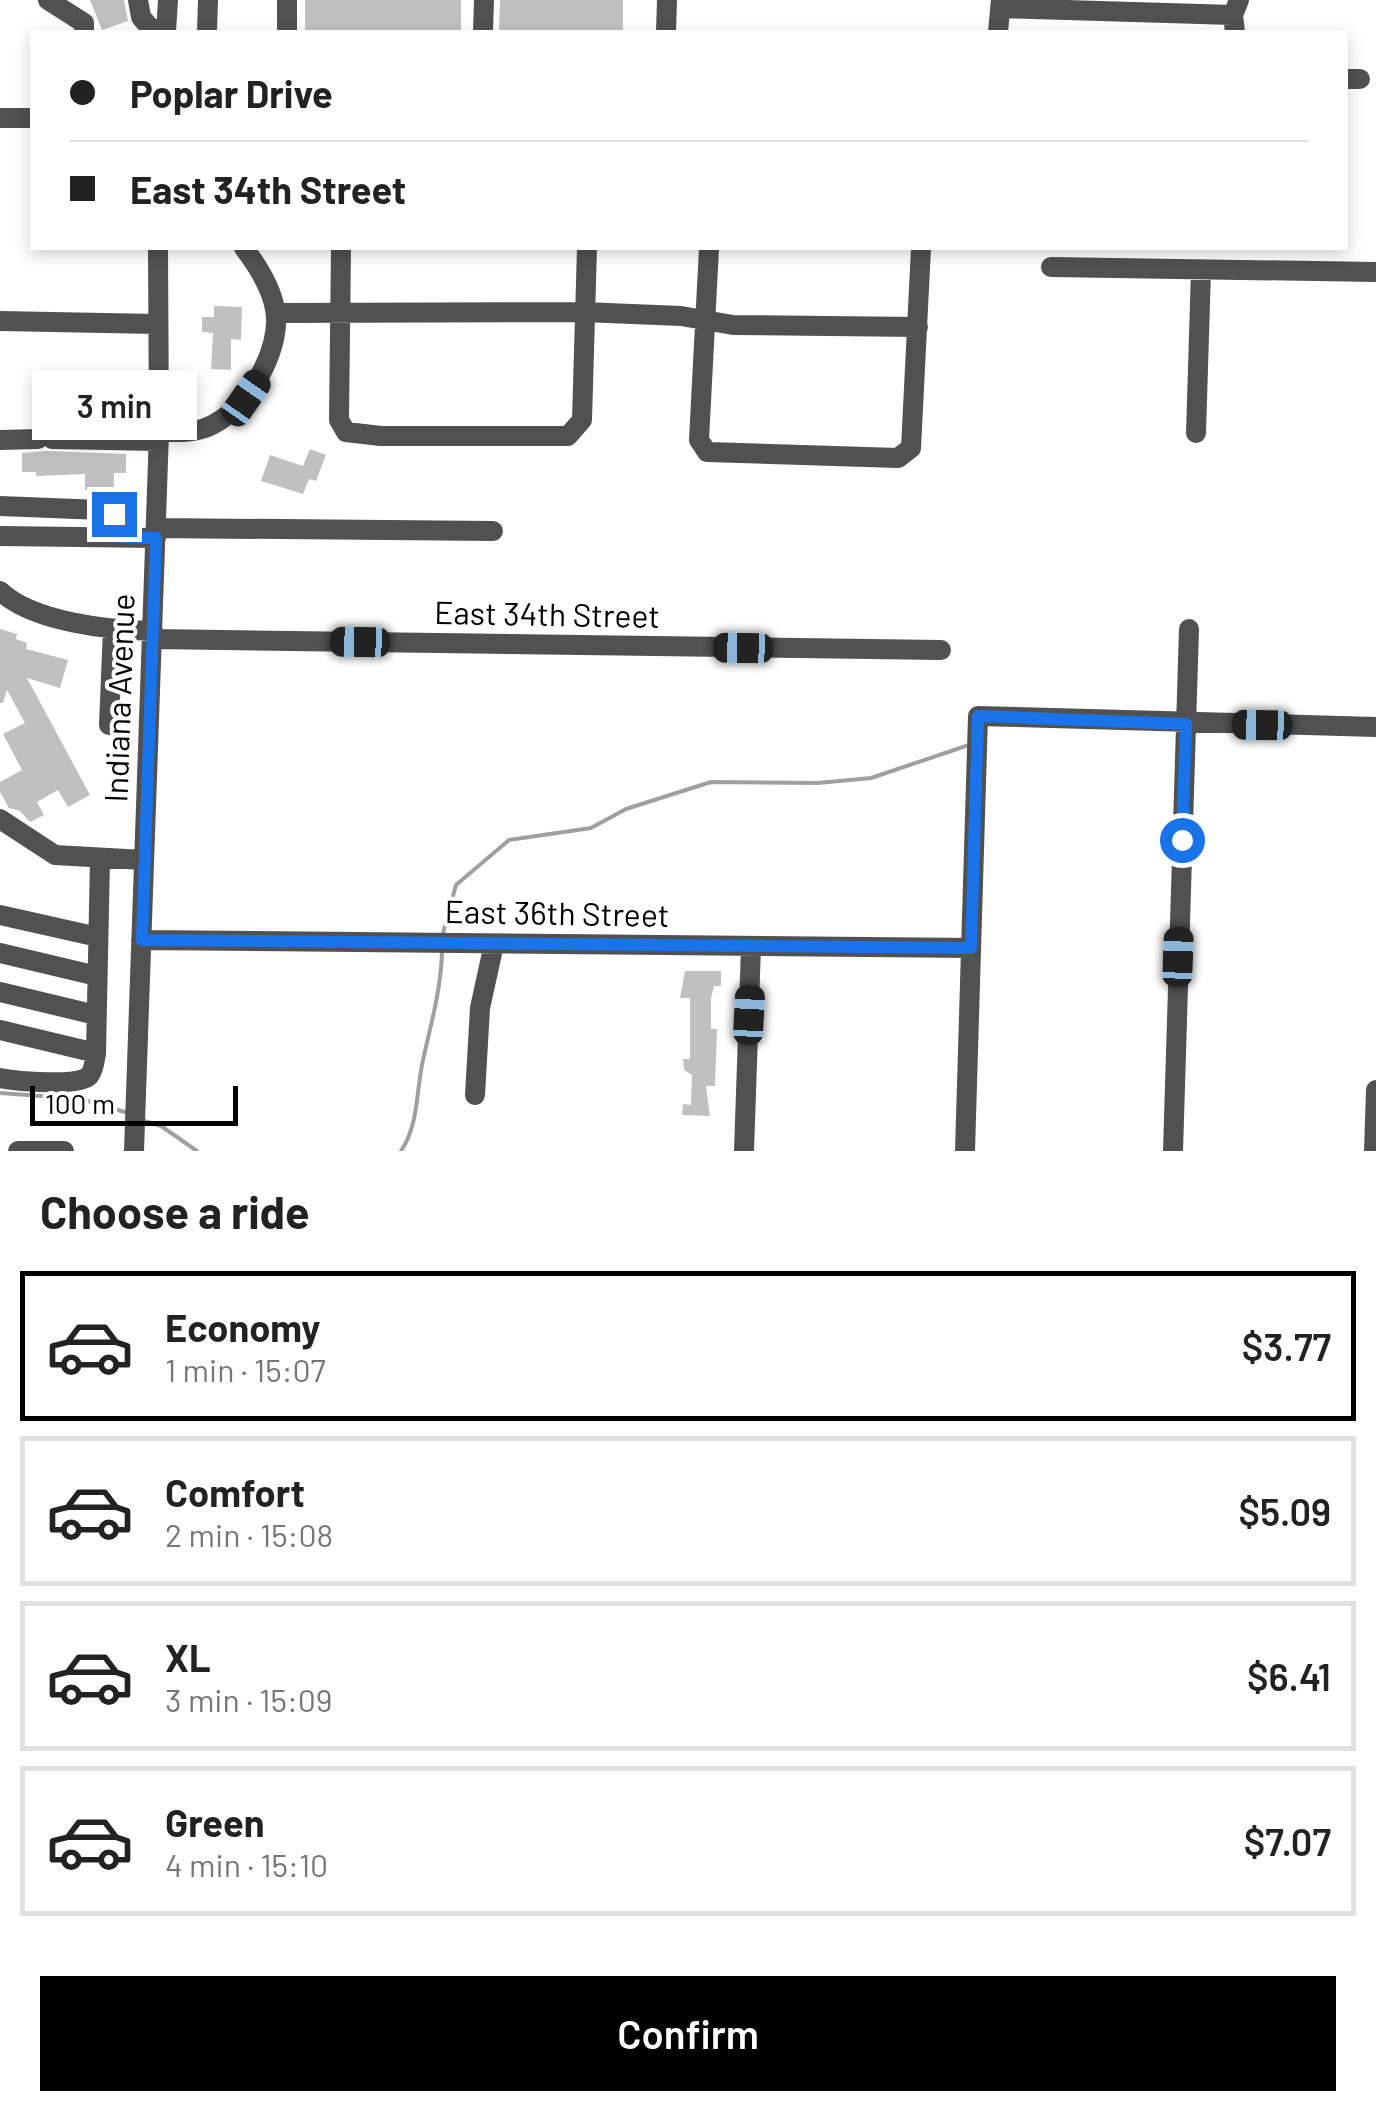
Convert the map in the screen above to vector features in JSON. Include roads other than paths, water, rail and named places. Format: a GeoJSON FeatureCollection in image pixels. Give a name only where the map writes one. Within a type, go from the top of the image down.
{"type":"FeatureCollection","features":[{"type":"Feature","properties":{"kind":"street"},"geometry":{"type":"LineString","coordinates":[[48,0],[84,23],[84,30]]}},
{"type":"Feature","properties":{"kind":"street"},"geometry":{"type":"LineString","coordinates":[[138,0],[156,29]]}},
{"type":"Feature","properties":{"kind":"street"},"geometry":{"type":"LineString","coordinates":[[156,29],[168,0]]}},
{"type":"Feature","properties":{"kind":"street"},"geometry":{"type":"LineString","coordinates":[[207,30],[208,0]]}},
{"type":"Feature","properties":{"kind":"street"},"geometry":{"type":"LineString","coordinates":[[287,30],[288,0]]}},
{"type":"Feature","properties":{"kind":"street"},"geometry":{"type":"LineString","coordinates":[[483,30],[484,0]]}},
{"type":"Feature","properties":{"kind":"street"},"geometry":{"type":"LineString","coordinates":[[666,0],[666,30]]}},
{"type":"Feature","properties":{"kind":"street"},"geometry":{"type":"LineString","coordinates":[[1000,18],[1236,16]]}},
{"type":"Feature","properties":{"kind":"street"},"geometry":{"type":"LineString","coordinates":[[0,118],[30,118]]}},
{"type":"Feature","properties":{"kind":"street","name":"Indiana Avenue"},"geometry":{"type":"LineString","coordinates":[[134,1151],[159,437],[158,250]]}},
{"type":"Feature","properties":{"kind":"street"},"geometry":{"type":"LineString","coordinates":[[0,440],[159,437],[205,428],[246,398],[270,349],[276,314],[264,281],[245,250]]}},
{"type":"Feature","properties":{"kind":"street"},"geometry":{"type":"LineString","coordinates":[[341,250],[339,420],[346,432],[400,436],[568,436],[576,431],[582,420],[582,312],[587,250]]}},
{"type":"Feature","properties":{"kind":"street"},"geometry":{"type":"LineString","coordinates":[[709,250],[699,440],[707,452],[898,458],[911,448],[922,250]]}},
{"type":"Feature","properties":{"kind":"street"},"geometry":{"type":"LineString","coordinates":[[1051,267],[1376,272]]}},
{"type":"Feature","properties":{"kind":"street"},"geometry":{"type":"LineString","coordinates":[[1196,433],[1201,270]]}},
{"type":"Feature","properties":{"kind":"street"},"geometry":{"type":"LineString","coordinates":[[276,314],[582,312],[918,328]]}},
{"type":"Feature","properties":{"kind":"street"},"geometry":{"type":"LineString","coordinates":[[0,321],[156,324]]}},
{"type":"Feature","properties":{"kind":"street"},"geometry":{"type":"LineString","coordinates":[[0,506],[102,510],[122,522],[122,537]]}},
{"type":"Feature","properties":{"kind":"street"},"geometry":{"type":"LineString","coordinates":[[0,536],[493,531]]}},
{"type":"Feature","properties":{"kind":"street","name":"East 34th Street"},"geometry":{"type":"LineString","coordinates":[[0,591],[14,604],[113,629],[153,634],[942,650]]}},
{"type":"Feature","properties":{"kind":"street"},"geometry":{"type":"LineString","coordinates":[[109,725],[113,629]]}},
{"type":"Feature","properties":{"kind":"street"},"geometry":{"type":"LineString","coordinates":[[1172,1151],[1189,629]]}},
{"type":"Feature","properties":{"kind":"street"},"geometry":{"type":"LineString","coordinates":[[965,1151],[978,716],[1376,726]]}},
{"type":"Feature","properties":{"kind":"street"},"geometry":{"type":"LineString","coordinates":[[0,819],[55,855],[144,860]]}},
{"type":"Feature","properties":{"kind":"street"},"geometry":{"type":"LineString","coordinates":[[0,1078],[85,1080],[92,1073],[96,1053],[100,860]]}},
{"type":"Feature","properties":{"kind":"street"},"geometry":{"type":"LineString","coordinates":[[0,915],[98,938]]}},
{"type":"Feature","properties":{"kind":"street","name":"East 36th Street"},"geometry":{"type":"LineString","coordinates":[[142,940],[971,948]]}},
{"type":"Feature","properties":{"kind":"street"},"geometry":{"type":"LineString","coordinates":[[474,1094],[480,1008],[494,944]]}},
{"type":"Feature","properties":{"kind":"street"},"geometry":{"type":"LineString","coordinates":[[744,1151],[752,947]]}},
{"type":"Feature","properties":{"kind":"street"},"geometry":{"type":"LineString","coordinates":[[0,953],[97,976]]}},
{"type":"Feature","properties":{"kind":"street"},"geometry":{"type":"LineString","coordinates":[[0,992],[96,1015]]}},
{"type":"Feature","properties":{"kind":"street"},"geometry":{"type":"LineString","coordinates":[[0,1030],[96,1053]]}},
{"type":"Feature","properties":{"kind":"street"},"geometry":{"type":"LineString","coordinates":[[1374,1151],[1376,1090]]}},
{"type":"Feature","properties":{"kind":"street"},"geometry":{"type":"LineString","coordinates":[[18,1151],[64,1151]]}},
{"type":"Feature","properties":{"kind":"waterway"},"geometry":{"type":"LineString","coordinates":[[442,937],[456,885],[509,840],[591,828],[626,809],[711,782],[818,783],[871,778],[969,745]]}},
{"type":"Feature","properties":{"kind":"waterway"},"geometry":{"type":"LineString","coordinates":[[401,1151],[414,1119],[442,952]]}},
{"type":"Feature","properties":{"kind":"waterway"},"geometry":{"type":"LineString","coordinates":[[0,1093],[81,1099],[128,1113]]}},
{"type":"Feature","properties":{"kind":"waterway"},"geometry":{"type":"LineString","coordinates":[[141,1120],[161,1126],[197,1151]]}}]}
